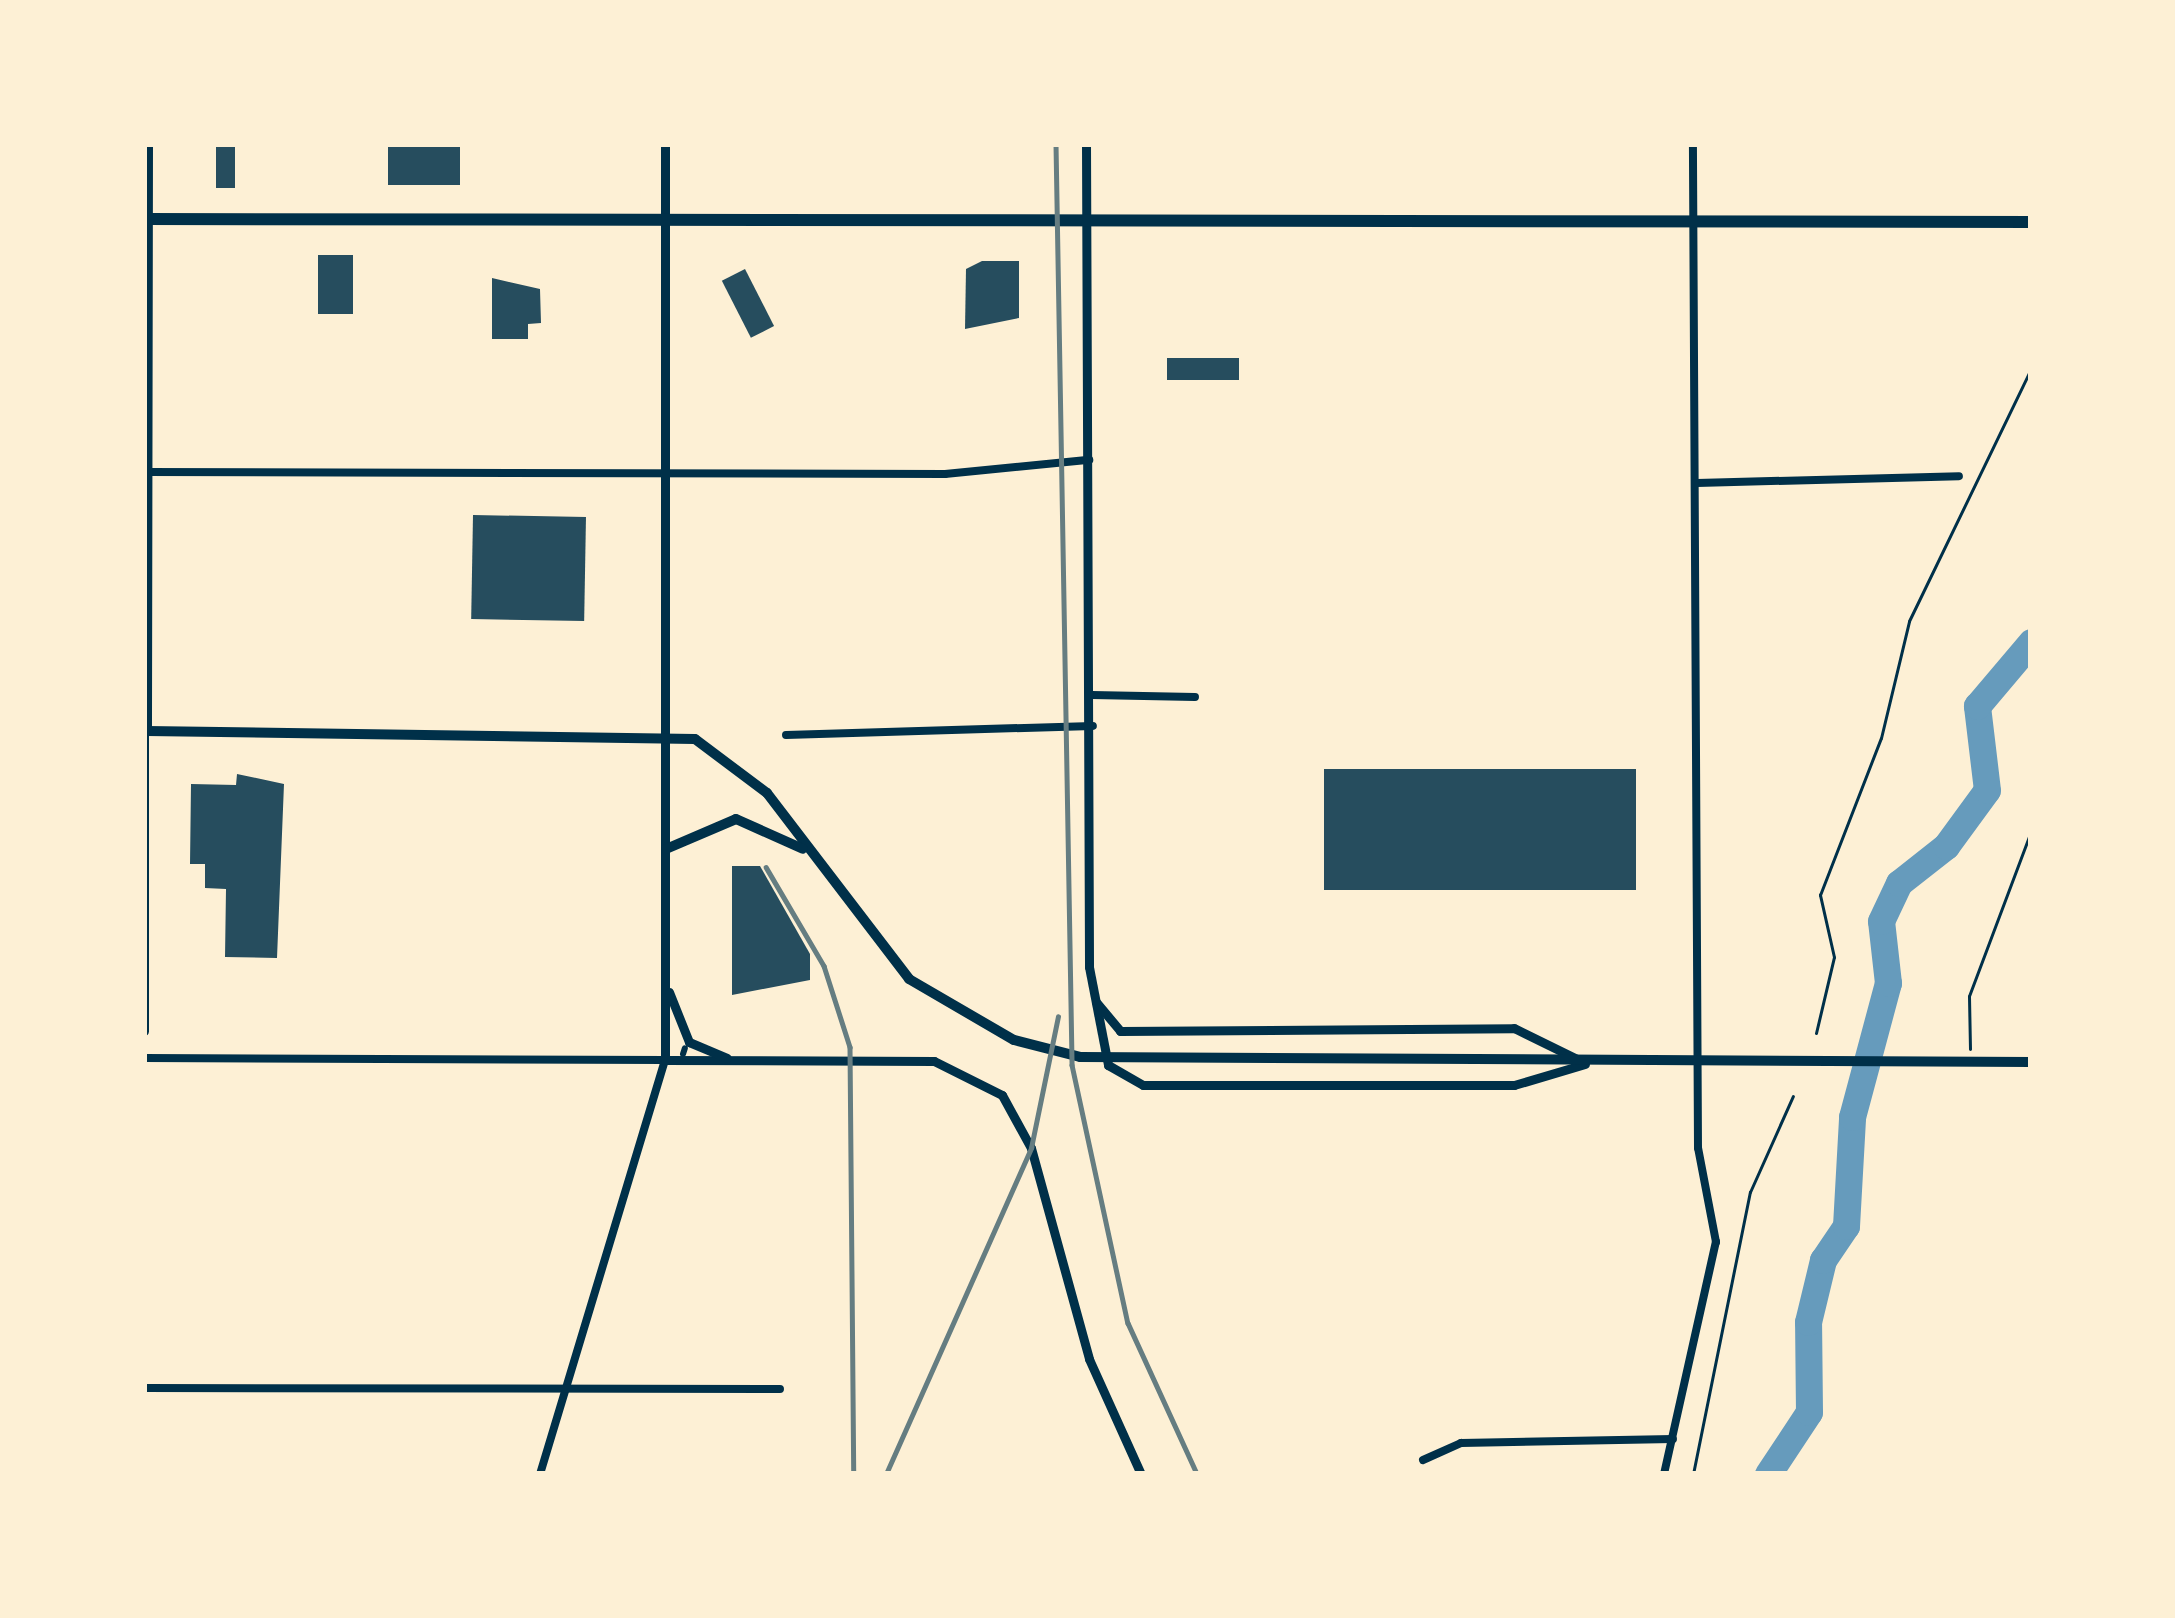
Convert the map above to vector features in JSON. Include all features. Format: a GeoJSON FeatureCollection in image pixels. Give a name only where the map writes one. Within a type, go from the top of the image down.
{"type":"FeatureCollection","features":[{"type":"Feature","properties":{"kind":"highway"},"geometry":{"type":"LineString","coordinates":[[146,219],[2031,222]]}},
{"type":"Feature","properties":{"kind":"main road"},"geometry":{"type":"LineString","coordinates":[[148,144],[145,731],[667,731],[746,772],[909,979],[1042,1049],[1154,1065],[2031,1062]]}},
{"type":"Feature","properties":{"kind":"main road"},"geometry":{"type":"LineString","coordinates":[[666,849],[736,819],[807,851]]}},
{"type":"Feature","properties":{"kind":"street"},"geometry":{"type":"LineString","coordinates":[[540,1474],[571,1386],[664,1060],[670,221],[665,144]]}},
{"type":"Feature","properties":{"kind":"street"},"geometry":{"type":"LineString","coordinates":[[1086,144],[1091,992],[1108,1065],[1144,1085],[1514,1085],[1585,1064]]}},
{"type":"Feature","properties":{"kind":"street"},"geometry":{"type":"LineString","coordinates":[[1664,1474],[1715,1270],[1698,1063],[1693,144]]}},
{"type":"Feature","properties":{"kind":"street"},"geometry":{"type":"LineString","coordinates":[[145,472],[945,474],[1090,460]]}},
{"type":"Feature","properties":{"kind":"street"},"geometry":{"type":"LineString","coordinates":[[1697,483],[1959,476]]}},
{"type":"Feature","properties":{"kind":"street"},"geometry":{"type":"LineString","coordinates":[[1092,695],[1195,697]]}},
{"type":"Feature","properties":{"kind":"street"},"geometry":{"type":"LineString","coordinates":[[786,735],[1093,727]]}},
{"type":"Feature","properties":{"kind":"street"},"geometry":{"type":"LineString","coordinates":[[144,1031],[145,731]]}},
{"type":"Feature","properties":{"kind":"street"},"geometry":{"type":"LineString","coordinates":[[665,979],[688,1042],[744,1061]]}},
{"type":"Feature","properties":{"kind":"street"},"geometry":{"type":"LineString","coordinates":[[1091,992],[1120,1030],[1514,1028],[1585,1064]]}},
{"type":"Feature","properties":{"kind":"street"},"geometry":{"type":"LineString","coordinates":[[144,1058],[934,1061],[971,1072],[1002,1095],[1031,1148],[1083,1341],[1141,1474]]}},
{"type":"Feature","properties":{"kind":"street"},"geometry":{"type":"LineString","coordinates":[[144,1388],[780,1389]]}},
{"type":"Feature","properties":{"kind":"street"},"geometry":{"type":"LineString","coordinates":[[1424,1460],[1461,1443],[1673,1439]]}},
{"type":"Feature","properties":{"kind":"path"},"geometry":{"type":"LineString","coordinates":[[1816,1033],[1834,957],[1820,895],[1925,582],[2031,369]]}},
{"type":"Feature","properties":{"kind":"path"},"geometry":{"type":"LineString","coordinates":[[1968,1062],[1969,996],[2031,831]]}},
{"type":"Feature","properties":{"kind":"path"},"geometry":{"type":"LineString","coordinates":[[1693,1474],[1750,1192],[1792,1096]]}},
{"type":"Feature","properties":{"kind":"building"},"geometry":{"type":"Polygon","coordinates":[[[216,144],[235,144],[235,188],[216,188],[216,144]]]}},
{"type":"Feature","properties":{"kind":"building"},"geometry":{"type":"Polygon","coordinates":[[[388,144],[460,144],[460,185],[388,185],[388,144]]]}},
{"type":"Feature","properties":{"kind":"building"},"geometry":{"type":"Polygon","coordinates":[[[318,255],[353,255],[353,314],[318,314],[318,255]]]}},
{"type":"Feature","properties":{"kind":"building"},"geometry":{"type":"Polygon","coordinates":[[[982,261],[1019,261],[1019,318],[965,329],[966,269],[982,261]]]}},
{"type":"Feature","properties":{"kind":"building"},"geometry":{"type":"Polygon","coordinates":[[[745,269],[774,326],[751,338],[722,281],[745,269]]]}},
{"type":"Feature","properties":{"kind":"building"},"geometry":{"type":"Polygon","coordinates":[[[492,278],[540,289],[541,323],[528,324],[528,339],[492,339],[492,278]]]}},
{"type":"Feature","properties":{"kind":"building"},"geometry":{"type":"Polygon","coordinates":[[[1167,358],[1239,358],[1239,380],[1167,380],[1167,358]]]}},
{"type":"Feature","properties":{"kind":"building"},"geometry":{"type":"Polygon","coordinates":[[[473,515],[586,517],[584,621],[471,619],[473,515]]]}},
{"type":"Feature","properties":{"kind":"building"},"geometry":{"type":"Polygon","coordinates":[[[1324,769],[1636,769],[1636,890],[1324,890],[1324,769]]]}},
{"type":"Feature","properties":{"kind":"building"},"geometry":{"type":"Polygon","coordinates":[[[237,774],[284,784],[277,958],[225,957],[226,889],[205,888],[205,864],[190,864],[191,784],[236,785],[237,774]]]}},
{"type":"Feature","properties":{"kind":"building"},"geometry":{"type":"Polygon","coordinates":[[[732,866],[760,866],[810,954],[810,980],[732,995],[732,866]]]}},
{"type":"Feature","properties":{"kind":"waterway"},"geometry":{"type":"LineString","coordinates":[[1768,1474],[1809,1412],[1808,1322],[1823,1260],[1846,1226],[1852,1117],[1888,983],[1881,921],[1899,883],[1946,846],[1987,790],[1977,706],[2031,642]]}},
{"type":"Feature","properties":{"kind":"railway"},"geometry":{"type":"LineString","coordinates":[[1056,144],[1072,1065],[1128,1323],[1197,1474]]}},
{"type":"Feature","properties":{"kind":"railway"},"geometry":{"type":"LineString","coordinates":[[766,867],[824,966],[850,1047],[854,1474]]}},
{"type":"Feature","properties":{"kind":"railway"},"geometry":{"type":"LineString","coordinates":[[886,1474],[1031,1148],[1058,1017]]}}]}
